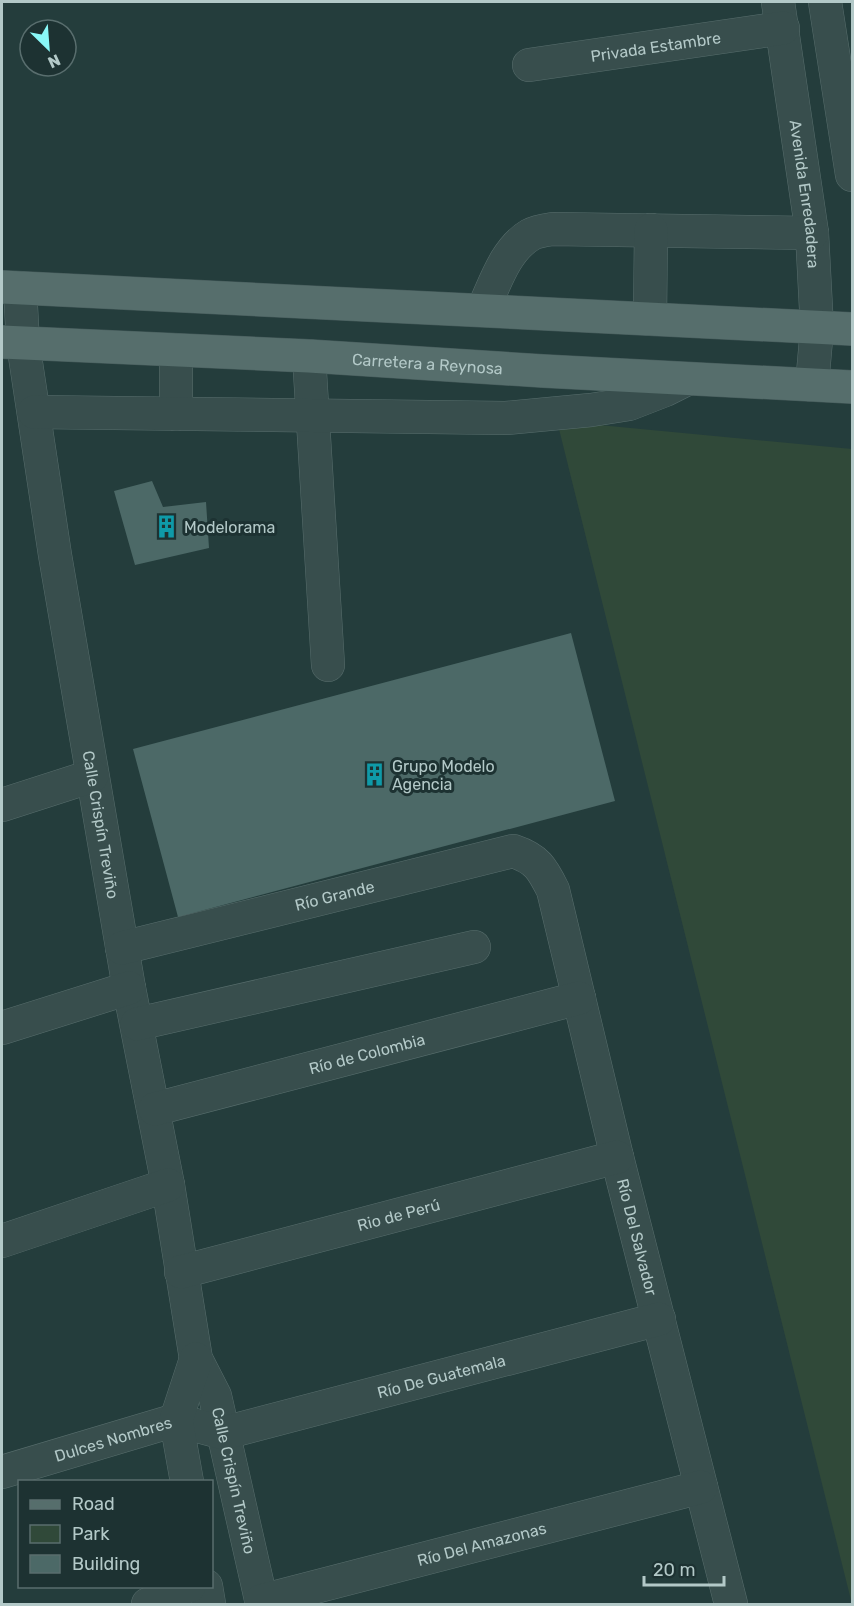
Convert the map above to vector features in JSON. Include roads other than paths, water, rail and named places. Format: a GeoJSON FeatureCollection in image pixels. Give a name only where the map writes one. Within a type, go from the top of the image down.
{"type":"FeatureCollection","features":[{"type":"Feature","properties":{"kind":"main road"},"geometry":{"type":"LineString","coordinates":[[11,287],[852,329]]}},
{"type":"Feature","properties":{"kind":"main road","name":"Carretera a Reynosa"},"geometry":{"type":"LineString","coordinates":[[12,342],[309,356],[852,387]]}},
{"type":"Feature","properties":{"kind":"street"},"geometry":{"type":"LineString","coordinates":[[825,2],[852,176]]}},
{"type":"Feature","properties":{"kind":"street","name":"Privada Estambre"},"geometry":{"type":"LineString","coordinates":[[529,65],[781,15]]}},
{"type":"Feature","properties":{"kind":"street","name":"Avenida Enredadera"},"geometry":{"type":"LineString","coordinates":[[781,15],[812,233],[817,328],[812,385]]}},
{"type":"Feature","properties":{"kind":"street"},"geometry":{"type":"LineString","coordinates":[[483,309],[507,259],[518,244],[532,234],[553,229],[812,233]]}},
{"type":"Feature","properties":{"kind":"street"},"geometry":{"type":"LineString","coordinates":[[650,319],[651,230]]}},
{"type":"Feature","properties":{"kind":"street","name":"Calle Crispín Treviño"},"geometry":{"type":"LineString","coordinates":[[11,287],[12,342],[34,412],[92,777],[129,988],[155,1109],[196,1359],[215,1396],[262,1603]]}},
{"type":"Feature","properties":{"kind":"street"},"geometry":{"type":"LineString","coordinates":[[176,350],[176,414]]}},
{"type":"Feature","properties":{"kind":"street"},"geometry":{"type":"LineString","coordinates":[[309,356],[328,664]]}},
{"type":"Feature","properties":{"kind":"street"},"geometry":{"type":"LineString","coordinates":[[34,412],[506,418],[629,404],[687,379]]}},
{"type":"Feature","properties":{"kind":"street"},"geometry":{"type":"LineString","coordinates":[[2,805],[92,777]]}},
{"type":"Feature","properties":{"kind":"street","name":"Río Grande"},"geometry":{"type":"LineString","coordinates":[[122,948],[513,851],[530,857],[543,869]]}},
{"type":"Feature","properties":{"kind":"street","name":"Río Del Salvador"},"geometry":{"type":"LineString","coordinates":[[543,869],[553,890],[617,1158],[731,1605]]}},
{"type":"Feature","properties":{"kind":"street"},"geometry":{"type":"LineString","coordinates":[[137,1024],[474,947]]}},
{"type":"Feature","properties":{"kind":"street"},"geometry":{"type":"LineString","coordinates":[[2,1028],[129,988]]}},
{"type":"Feature","properties":{"kind":"street","name":"Río de Colombia"},"geometry":{"type":"LineString","coordinates":[[155,1109],[579,998]]}},
{"type":"Feature","properties":{"kind":"street","name":"Rio de Perú"},"geometry":{"type":"LineString","coordinates":[[181,1272],[617,1158]]}},
{"type":"Feature","properties":{"kind":"street"},"geometry":{"type":"LineString","coordinates":[[2,1241],[168,1185]]}},
{"type":"Feature","properties":{"kind":"street","name":"Río De Guatemala"},"geometry":{"type":"LineString","coordinates":[[224,1433],[659,1318]]}},
{"type":"Feature","properties":{"kind":"street","name":"Calle Crispín Treviño"},"geometry":{"type":"LineString","coordinates":[[187,1480],[176,1420],[196,1359]]}},
{"type":"Feature","properties":{"kind":"street","name":"Dulces Nombres"},"geometry":{"type":"LineString","coordinates":[[2,1472],[176,1420],[224,1433]]}},
{"type":"Feature","properties":{"kind":"street","name":"Río Del Amazonas"},"geometry":{"type":"LineString","coordinates":[[262,1603],[701,1487]]}},
{"type":"Feature","properties":{"kind":"street"},"geometry":{"type":"LineString","coordinates":[[148,1605],[187,1588]]}},
{"type":"Feature","properties":{"kind":"street"},"geometry":{"type":"LineString","coordinates":[[206,1588],[209,1605]]}},
{"type":"Feature","properties":{"kind":"place","name":"Modelorama"},"geometry":{"type":"Point","coordinates":[166,527]}},
{"type":"Feature","properties":{"kind":"place","name":"Grupo Modelo Agencia"},"geometry":{"type":"Point","coordinates":[374,775]}}]}
